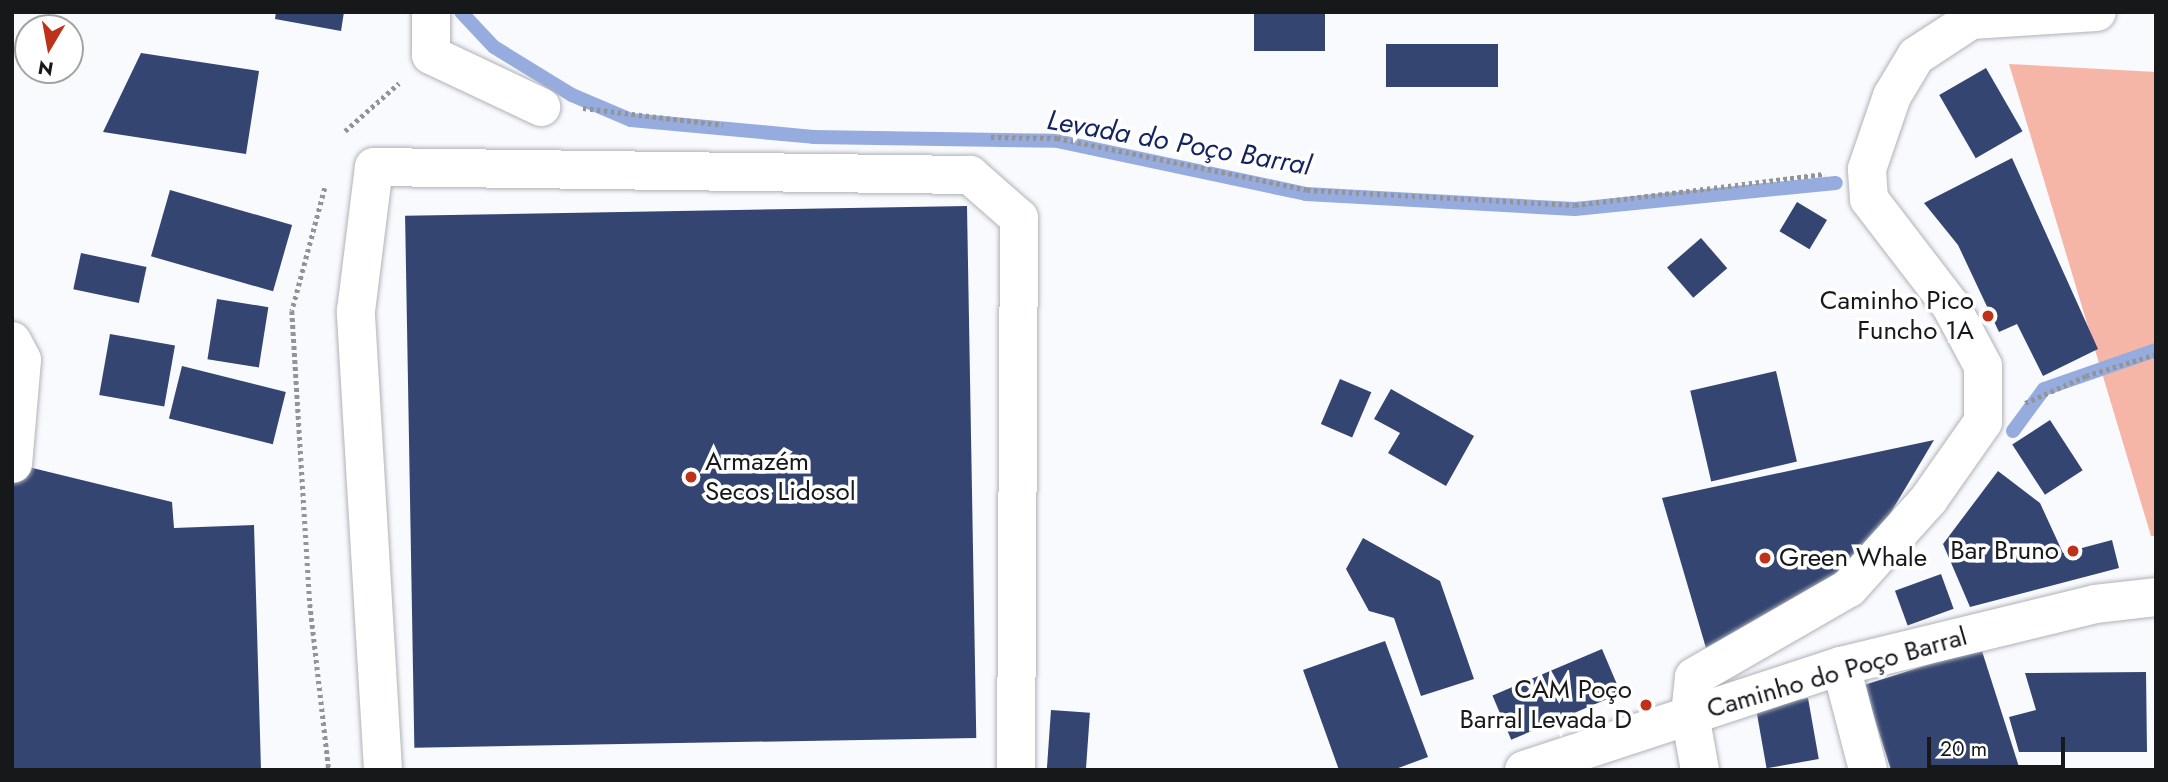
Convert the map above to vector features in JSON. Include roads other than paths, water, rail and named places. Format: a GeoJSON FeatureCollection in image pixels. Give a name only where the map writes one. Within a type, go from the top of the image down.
{"type":"FeatureCollection","features":[{"type":"Feature","properties":{"kind":"street"},"geometry":{"type":"LineString","coordinates":[[431,12],[431,55],[541,107]]}},
{"type":"Feature","properties":{"kind":"street"},"geometry":{"type":"LineString","coordinates":[[1700,770],[1690,715],[1694,677],[1849,587],[1928,499],[1983,422],[1983,366],[1951,306],[1870,199],[1867,169],[1892,96],[1916,56],[1971,20],[2096,12]]}},
{"type":"Feature","properties":{"kind":"street"},"geometry":{"type":"LineString","coordinates":[[383,770],[356,311],[374,167],[970,175],[1019,218],[1016,770]]}},
{"type":"Feature","properties":{"kind":"street"},"geometry":{"type":"LineString","coordinates":[[12,341],[22,360],[13,464]]}},
{"type":"Feature","properties":{"kind":"street","name":"Caminho do Poço Barral"},"geometry":{"type":"LineString","coordinates":[[1524,770],[1841,666],[2095,604],[2156,597]]}},
{"type":"Feature","properties":{"kind":"street"},"geometry":{"type":"LineString","coordinates":[[1841,666],[1868,770]]}},
{"type":"Feature","properties":{"kind":"waterway","name":"Levada do Poço Barral"},"geometry":{"type":"LineString","coordinates":[[461,12],[494,47],[572,95],[631,120],[813,137],[1057,141],[1306,194],[1575,209],[1836,183]]}},
{"type":"Feature","properties":{"kind":"waterway"},"geometry":{"type":"LineString","coordinates":[[2013,431],[2044,389],[2156,350]]}},
{"type":"Feature","properties":{"kind":"place","name":"Caminho Pico Funcho 1A"},"geometry":{"type":"Point","coordinates":[1988,316]}},
{"type":"Feature","properties":{"kind":"place","name":"Armazém Secos Lidosol"},"geometry":{"type":"Point","coordinates":[691,477]}},
{"type":"Feature","properties":{"kind":"place","name":"Bar Bruno"},"geometry":{"type":"Point","coordinates":[2073,551]}},
{"type":"Feature","properties":{"kind":"place","name":"Green Whale"},"geometry":{"type":"Point","coordinates":[1765,558]}},
{"type":"Feature","properties":{"kind":"place","name":"CAM Poço Barral Levada D"},"geometry":{"type":"Point","coordinates":[1646,705]}}]}
